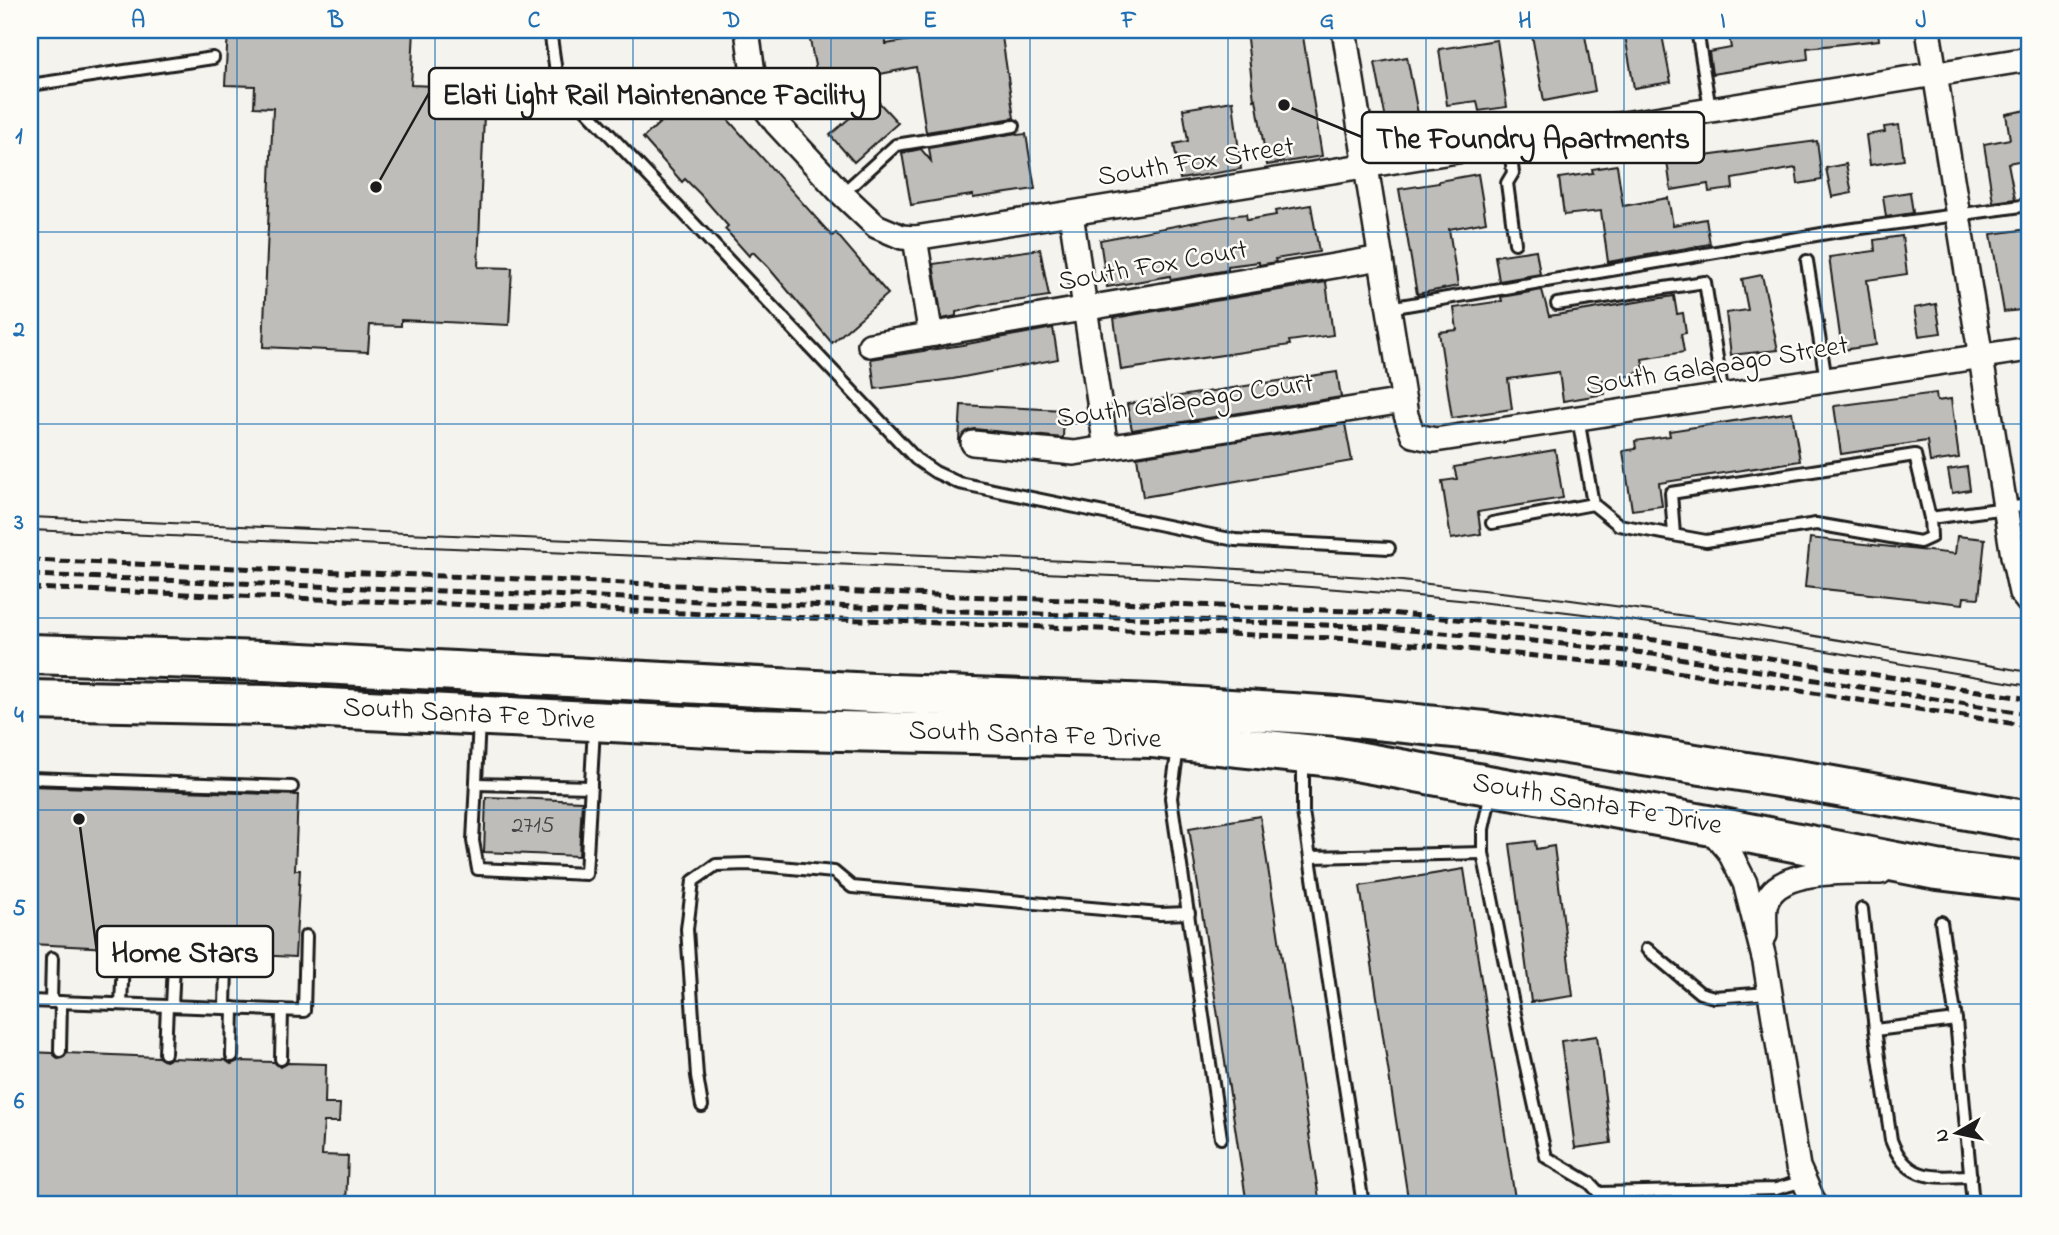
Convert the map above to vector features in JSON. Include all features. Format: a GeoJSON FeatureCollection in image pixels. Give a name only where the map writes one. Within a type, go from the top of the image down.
{"type":"FeatureCollection","features":[{"type":"Feature","properties":{"kind":"highway","name":"South Santa Fe Drive"},"geometry":{"type":"LineString","coordinates":[[30,654],[264,661],[892,694],[1154,704],[1337,716],[1484,731],[1810,782],[2029,821]]}},
{"type":"Feature","properties":{"kind":"highway","name":"South Santa Fe Drive"},"geometry":{"type":"LineString","coordinates":[[30,700],[229,704],[751,729],[1153,738],[1334,757],[1937,870],[2029,881]]}},
{"type":"Feature","properties":{"kind":"street","name":"South Fox Street"},"geometry":{"type":"LineString","coordinates":[[747,30],[754,80],[765,108],[842,194],[876,226],[902,237],[915,238],[2029,59]]}},
{"type":"Feature","properties":{"kind":"street"},"geometry":{"type":"LineString","coordinates":[[1344,30],[1404,401]]}},
{"type":"Feature","properties":{"kind":"street"},"geometry":{"type":"LineString","coordinates":[[1928,30],[2005,509],[2021,593],[2029,603]]}},
{"type":"Feature","properties":{"kind":"street"},"geometry":{"type":"LineString","coordinates":[[1072,214],[1106,448]]}},
{"type":"Feature","properties":{"kind":"street"},"geometry":{"type":"LineString","coordinates":[[915,238],[929,324],[935,334]]}},
{"type":"Feature","properties":{"kind":"street","name":"South Fox Court"},"geometry":{"type":"LineString","coordinates":[[870,345],[1381,258]]}},
{"type":"Feature","properties":{"kind":"street","name":"South Galapago Street"},"geometry":{"type":"LineString","coordinates":[[1404,401],[1413,435],[1435,440],[2029,349]]}},
{"type":"Feature","properties":{"kind":"street","name":"South Galapago Court"},"geometry":{"type":"LineString","coordinates":[[973,443],[1074,453],[1404,401]]}},
{"type":"Feature","properties":{"kind":"street"},"geometry":{"type":"LineString","coordinates":[[1707,825],[1729,852],[1745,883],[1765,962],[1798,1167],[1815,1205]]}},
{"type":"Feature","properties":{"kind":"street"},"geometry":{"type":"LineString","coordinates":[[1765,962],[1765,905],[1780,883],[1814,874],[1937,870]]}},
{"type":"Feature","properties":{"kind":"lane"},"geometry":{"type":"LineString","coordinates":[[550,30],[557,79],[916,459],[935,472],[959,483],[1235,540],[1389,548]]}},
{"type":"Feature","properties":{"kind":"lane"},"geometry":{"type":"LineString","coordinates":[[1698,30],[1710,109]]}},
{"type":"Feature","properties":{"kind":"lane"},"geometry":{"type":"LineString","coordinates":[[30,85],[213,58]]}},
{"type":"Feature","properties":{"kind":"lane"},"geometry":{"type":"LineString","coordinates":[[842,194],[896,145],[1014,126]]}},
{"type":"Feature","properties":{"kind":"lane"},"geometry":{"type":"LineString","coordinates":[[1509,142],[1513,173],[1507,183],[1516,243]]}},
{"type":"Feature","properties":{"kind":"lane"},"geometry":{"type":"LineString","coordinates":[[1389,308],[1839,231],[2029,205]]}},
{"type":"Feature","properties":{"kind":"lane"},"geometry":{"type":"LineString","coordinates":[[1807,261],[1825,380]]}},
{"type":"Feature","properties":{"kind":"lane"},"geometry":{"type":"LineString","coordinates":[[1558,304],[1704,282],[1723,396]]}},
{"type":"Feature","properties":{"kind":"lane"},"geometry":{"type":"LineString","coordinates":[[1578,418],[1593,504],[1619,525],[1706,541],[1816,524],[1920,542],[1931,537],[1930,518],[1915,455],[1671,493],[1674,535]]}},
{"type":"Feature","properties":{"kind":"lane"},"geometry":{"type":"LineString","coordinates":[[1492,523],[1593,504]]}},
{"type":"Feature","properties":{"kind":"lane"},"geometry":{"type":"LineString","coordinates":[[1930,518],[2029,505]]}},
{"type":"Feature","properties":{"kind":"lane"},"geometry":{"type":"LineString","coordinates":[[479,716],[473,841],[478,869],[586,874],[594,721]]}},
{"type":"Feature","properties":{"kind":"lane"},"geometry":{"type":"LineString","coordinates":[[1179,741],[1171,798],[1221,1138]]}},
{"type":"Feature","properties":{"kind":"lane"},"geometry":{"type":"LineString","coordinates":[[1303,754],[1303,812],[1363,1205]]}},
{"type":"Feature","properties":{"kind":"lane"},"geometry":{"type":"LineString","coordinates":[[30,778],[292,787]]}},
{"type":"Feature","properties":{"kind":"lane"},"geometry":{"type":"LineString","coordinates":[[476,784],[591,787]]}},
{"type":"Feature","properties":{"kind":"lane"},"geometry":{"type":"LineString","coordinates":[[1492,786],[1483,829],[1483,853],[1546,1157],[1599,1192],[1776,1189],[1804,1181]]}},
{"type":"Feature","properties":{"kind":"lane"},"geometry":{"type":"LineString","coordinates":[[1310,857],[1483,853]]}},
{"type":"Feature","properties":{"kind":"lane"},"geometry":{"type":"LineString","coordinates":[[702,1106],[697,1076],[687,929],[693,881],[716,865],[748,864],[834,872],[852,887],[1160,914],[1189,914]]}},
{"type":"Feature","properties":{"kind":"lane"},"geometry":{"type":"LineString","coordinates":[[1861,909],[1875,1030],[1891,1140],[1896,1153],[1903,1163],[1926,1177],[1971,1176]]}},
{"type":"Feature","properties":{"kind":"lane"},"geometry":{"type":"LineString","coordinates":[[1941,922],[1956,1020],[1973,1205]]}},
{"type":"Feature","properties":{"kind":"lane"},"geometry":{"type":"LineString","coordinates":[[30,1001],[304,1011],[306,936]]}},
{"type":"Feature","properties":{"kind":"lane"},"geometry":{"type":"LineString","coordinates":[[1647,950],[1700,993],[1714,997],[1769,993]]}},
{"type":"Feature","properties":{"kind":"lane"},"geometry":{"type":"LineString","coordinates":[[52,958],[60,1051]]}},
{"type":"Feature","properties":{"kind":"lane"},"geometry":{"type":"LineString","coordinates":[[121,1004],[123,960]]}},
{"type":"Feature","properties":{"kind":"lane"},"geometry":{"type":"LineString","coordinates":[[165,1053],[174,964]]}},
{"type":"Feature","properties":{"kind":"lane"},"geometry":{"type":"LineString","coordinates":[[226,964],[232,1056]]}},
{"type":"Feature","properties":{"kind":"lane"},"geometry":{"type":"LineString","coordinates":[[281,1059],[282,1010]]}},
{"type":"Feature","properties":{"kind":"lane"},"geometry":{"type":"LineString","coordinates":[[1875,1030],[1956,1020]]}},
{"type":"Feature","properties":{"kind":"building"},"geometry":{"type":"Polygon","coordinates":[[[228,30],[414,30],[411,85],[485,88],[478,267],[512,268],[509,325],[401,320],[401,326],[370,325],[368,352],[263,347],[273,108],[254,107],[255,86],[225,85],[228,30]]]}},
{"type":"Feature","properties":{"kind":"building"},"geometry":{"type":"Polygon","coordinates":[[[808,30],[885,30],[886,44],[971,30],[1001,30],[1014,118],[926,132],[916,67],[819,86],[808,30]]]}},
{"type":"Feature","properties":{"kind":"building"},"geometry":{"type":"Polygon","coordinates":[[[1246,30],[1302,30],[1322,156],[1267,165],[1256,99],[1254,100],[1246,30]]]}},
{"type":"Feature","properties":{"kind":"building"},"geometry":{"type":"Polygon","coordinates":[[[1531,30],[1584,30],[1595,91],[1544,101],[1531,30]]]}},
{"type":"Feature","properties":{"kind":"building"},"geometry":{"type":"Polygon","coordinates":[[[1624,30],[1661,30],[1671,82],[1634,88],[1624,30]]]}},
{"type":"Feature","properties":{"kind":"building"},"geometry":{"type":"Polygon","coordinates":[[[1728,30],[1878,30],[1879,40],[1807,48],[1808,59],[1712,74],[1709,52],[1731,48],[1728,30]]]}},
{"type":"Feature","properties":{"kind":"building"},"geometry":{"type":"Polygon","coordinates":[[[1497,40],[1507,107],[1479,111],[1477,101],[1447,105],[1439,49],[1497,40]]]}},
{"type":"Feature","properties":{"kind":"building"},"geometry":{"type":"Polygon","coordinates":[[[1407,57],[1419,119],[1387,125],[1375,63],[1407,57]]]}},
{"type":"Feature","properties":{"kind":"building"},"geometry":{"type":"Polygon","coordinates":[[[699,87],[832,236],[836,233],[888,294],[832,343],[768,267],[753,252],[749,256],[725,229],[728,226],[700,194],[685,179],[682,182],[643,138],[699,87]]]}},
{"type":"Feature","properties":{"kind":"building"},"geometry":{"type":"Polygon","coordinates":[[[874,97],[898,123],[854,162],[830,135],[874,97]]]}},
{"type":"Feature","properties":{"kind":"building"},"geometry":{"type":"Polygon","coordinates":[[[1233,101],[1241,169],[1180,179],[1174,144],[1188,141],[1183,109],[1233,101]]]}},
{"type":"Feature","properties":{"kind":"building"},"geometry":{"type":"Polygon","coordinates":[[[2027,110],[2029,159],[2008,163],[2015,199],[1993,202],[1984,144],[2010,139],[2006,114],[2027,110]]]}},
{"type":"Feature","properties":{"kind":"building"},"geometry":{"type":"Polygon","coordinates":[[[1899,125],[1904,160],[1870,165],[1866,135],[1885,132],[1884,127],[1899,125]]]}},
{"type":"Feature","properties":{"kind":"building"},"geometry":{"type":"Polygon","coordinates":[[[1016,133],[1026,134],[1035,189],[911,205],[902,153],[921,149],[931,161],[929,148],[1016,133]]]}},
{"type":"Feature","properties":{"kind":"building"},"geometry":{"type":"Polygon","coordinates":[[[1817,141],[1822,180],[1798,184],[1796,168],[1732,179],[1733,189],[1709,192],[1708,184],[1671,190],[1667,161],[1817,141]]]}},
{"type":"Feature","properties":{"kind":"building"},"geometry":{"type":"Polygon","coordinates":[[[1846,164],[1852,193],[1832,197],[1826,168],[1846,164]]]}},
{"type":"Feature","properties":{"kind":"building"},"geometry":{"type":"Polygon","coordinates":[[[1617,165],[1623,206],[1668,198],[1673,225],[1706,219],[1710,244],[1608,262],[1601,211],[1564,215],[1559,178],[1593,173],[1592,169],[1617,165]]]}},
{"type":"Feature","properties":{"kind":"building"},"geometry":{"type":"Polygon","coordinates":[[[1478,174],[1486,222],[1449,229],[1458,286],[1417,294],[1399,189],[1478,174]]]}},
{"type":"Feature","properties":{"kind":"building"},"geometry":{"type":"Polygon","coordinates":[[[1910,192],[1913,213],[1886,217],[1883,196],[1910,192]]]}},
{"type":"Feature","properties":{"kind":"building"},"geometry":{"type":"Polygon","coordinates":[[[1311,205],[1319,252],[1275,259],[1276,262],[1259,265],[1259,262],[1228,266],[1228,270],[1171,280],[1170,276],[1107,287],[1100,240],[1228,216],[1246,214],[1247,220],[1276,215],[1275,211],[1311,205]]]}},
{"type":"Feature","properties":{"kind":"building"},"geometry":{"type":"Polygon","coordinates":[[[2029,229],[2029,309],[2004,312],[1991,234],[2029,229]]]}},
{"type":"Feature","properties":{"kind":"building"},"geometry":{"type":"Polygon","coordinates":[[[1902,236],[1907,274],[1867,280],[1876,345],[1842,350],[1829,257],[1875,251],[1874,240],[1902,236]]]}},
{"type":"Feature","properties":{"kind":"building"},"geometry":{"type":"Polygon","coordinates":[[[1040,249],[1049,296],[980,306],[942,319],[933,264],[1040,249]]]}},
{"type":"Feature","properties":{"kind":"building"},"geometry":{"type":"Polygon","coordinates":[[[1536,250],[1540,274],[1499,281],[1495,256],[1536,250]]]}},
{"type":"Feature","properties":{"kind":"building"},"geometry":{"type":"Polygon","coordinates":[[[1762,275],[1778,350],[1731,355],[1726,313],[1748,310],[1742,279],[1762,275]]]}},
{"type":"Feature","properties":{"kind":"building"},"geometry":{"type":"Polygon","coordinates":[[[1326,282],[1333,335],[1289,341],[1290,345],[1121,370],[1114,318],[1326,282]]]}},
{"type":"Feature","properties":{"kind":"building"},"geometry":{"type":"Polygon","coordinates":[[[1542,290],[1549,316],[1674,296],[1677,314],[1683,313],[1686,333],[1681,334],[1684,352],[1642,359],[1644,371],[1603,380],[1605,394],[1563,401],[1559,372],[1508,379],[1512,409],[1452,418],[1439,332],[1457,330],[1454,308],[1502,301],[1501,297],[1542,290]]]}},
{"type":"Feature","properties":{"kind":"building"},"geometry":{"type":"Polygon","coordinates":[[[1936,304],[1941,333],[1919,336],[1914,308],[1936,304]]]}},
{"type":"Feature","properties":{"kind":"building"},"geometry":{"type":"Polygon","coordinates":[[[1053,328],[1058,359],[953,379],[875,389],[871,359],[1053,328]]]}},
{"type":"Feature","properties":{"kind":"building"},"geometry":{"type":"Polygon","coordinates":[[[1337,372],[1341,397],[1132,430],[1127,404],[1337,372]]]}},
{"type":"Feature","properties":{"kind":"building"},"geometry":{"type":"Polygon","coordinates":[[[1936,393],[1937,401],[1951,399],[1959,458],[1930,462],[1927,441],[1841,454],[1834,406],[1936,393]]]}},
{"type":"Feature","properties":{"kind":"building"},"geometry":{"type":"Polygon","coordinates":[[[961,405],[1064,410],[1063,438],[974,429],[967,431],[959,441],[961,405]]]}},
{"type":"Feature","properties":{"kind":"building"},"geometry":{"type":"Polygon","coordinates":[[[1792,412],[1800,461],[1659,483],[1662,506],[1632,510],[1623,451],[1636,449],[1635,441],[1670,436],[1669,431],[1792,412]]]}},
{"type":"Feature","properties":{"kind":"building"},"geometry":{"type":"Polygon","coordinates":[[[1345,424],[1352,461],[1143,497],[1137,457],[1345,424]]]}},
{"type":"Feature","properties":{"kind":"building"},"geometry":{"type":"Polygon","coordinates":[[[1555,450],[1563,498],[1478,512],[1481,534],[1451,539],[1442,481],[1457,479],[1454,467],[1555,450]]]}},
{"type":"Feature","properties":{"kind":"building"},"geometry":{"type":"Polygon","coordinates":[[[1967,467],[1970,490],[1952,493],[1948,470],[1967,467]]]}},
{"type":"Feature","properties":{"kind":"building"},"geometry":{"type":"Polygon","coordinates":[[[1957,536],[1985,539],[1979,598],[1964,597],[1963,604],[1805,587],[1810,538],[1955,554],[1957,536]]]}},
{"type":"Feature","properties":{"kind":"building"},"geometry":{"type":"Polygon","coordinates":[[[30,786],[298,795],[295,870],[300,870],[295,957],[30,944],[30,786]]]}},
{"type":"Feature","properties":{"kind":"building"},"geometry":{"type":"Polygon","coordinates":[[[486,797],[582,801],[579,856],[484,852],[486,797]]]}},
{"type":"Feature","properties":{"kind":"building"},"geometry":{"type":"Polygon","coordinates":[[[1260,816],[1320,1205],[1247,1205],[1189,828],[1260,816]]]}},
{"type":"Feature","properties":{"kind":"building"},"geometry":{"type":"Polygon","coordinates":[[[1535,841],[1536,849],[1554,846],[1573,996],[1531,1002],[1510,844],[1535,841]]]}},
{"type":"Feature","properties":{"kind":"building"},"geometry":{"type":"Polygon","coordinates":[[[1464,869],[1516,1205],[1409,1205],[1360,886],[1464,869]]]}},
{"type":"Feature","properties":{"kind":"building"},"geometry":{"type":"Polygon","coordinates":[[[1597,1036],[1611,1143],[1575,1148],[1561,1041],[1597,1036]]]}},
{"type":"Feature","properties":{"kind":"building"},"geometry":{"type":"Polygon","coordinates":[[[30,1052],[52,1053],[59,1059],[67,1053],[158,1057],[165,1061],[171,1058],[225,1060],[231,1064],[238,1061],[274,1062],[280,1067],[288,1063],[326,1064],[325,1104],[340,1104],[339,1122],[324,1122],[322,1155],[348,1156],[346,1205],[30,1205],[30,1052]]]}},
{"type":"Feature","properties":{"kind":"tram line"},"geometry":{"type":"LineString","coordinates":[[30,517],[1206,567],[1366,577],[1564,599],[1744,624],[2029,672]]}},
{"type":"Feature","properties":{"kind":"tram line"},"geometry":{"type":"LineString","coordinates":[[30,530],[1206,580],[1339,589],[1471,601],[1677,627],[2029,686]]}},
{"type":"Feature","properties":{"kind":"railway"},"geometry":{"type":"LineString","coordinates":[[30,560],[1376,612],[1655,640],[2029,699]]}},
{"type":"Feature","properties":{"kind":"railway"},"geometry":{"type":"LineString","coordinates":[[30,575],[1375,627],[1653,654],[2029,714]]}},
{"type":"Feature","properties":{"kind":"railway"},"geometry":{"type":"LineString","coordinates":[[30,588],[1333,638],[1643,667],[2029,726]]}},
{"type":"Feature","properties":{"kind":"place","name":"The Foundry Apartments"},"geometry":{"type":"Point","coordinates":[1284,105]}},
{"type":"Feature","properties":{"kind":"place","name":"Elati Light Rail Maintenance Facility"},"geometry":{"type":"Point","coordinates":[376,187]}},
{"type":"Feature","properties":{"kind":"place","name":"Home Stars"},"geometry":{"type":"Point","coordinates":[79,819]}}]}
